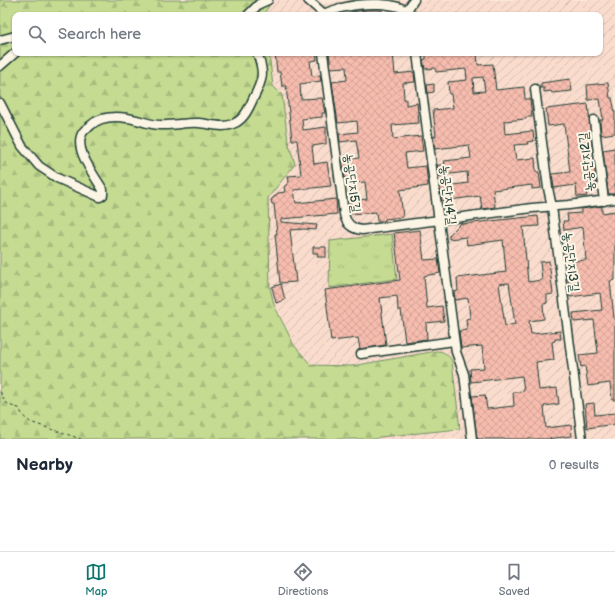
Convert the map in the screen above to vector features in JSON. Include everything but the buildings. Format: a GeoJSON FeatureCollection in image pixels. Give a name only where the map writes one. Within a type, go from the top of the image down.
{"type":"FeatureCollection","features":[{"type":"Feature","properties":{"kind":"street"},"geometry":{"type":"LineString","coordinates":[[251,12],[258,4],[265,0]]}},
{"type":"Feature","properties":{"kind":"street"},"geometry":{"type":"LineString","coordinates":[[308,0],[321,12]]}},
{"type":"Feature","properties":{"kind":"street"},"geometry":{"type":"LineString","coordinates":[[333,12],[353,5],[370,2],[391,4],[410,12],[414,0]]}},
{"type":"Feature","properties":{"kind":"street"},"geometry":{"type":"LineString","coordinates":[[0,40],[12,37]]}},
{"type":"Feature","properties":{"kind":"street"},"geometry":{"type":"LineString","coordinates":[[0,66],[12,56]]}},
{"type":"Feature","properties":{"kind":"street"},"geometry":{"type":"LineString","coordinates":[[0,103],[22,146],[39,166],[57,178],[100,197],[103,195],[103,190],[84,158],[80,143],[84,131],[93,122],[100,118],[128,118],[161,126],[197,123],[224,127],[231,126],[241,120],[261,82],[263,74],[258,56]]}},
{"type":"Feature","properties":{"kind":"street","name":"농공단지5길"},"geometry":{"type":"LineString","coordinates":[[323,56],[344,217],[347,223],[354,228],[362,230],[439,221]]}},
{"type":"Feature","properties":{"kind":"street","name":"농공단지4길"},"geometry":{"type":"LineString","coordinates":[[417,56],[454,341],[456,352],[464,374],[472,439]]}},
{"type":"Feature","properties":{"kind":"street","name":"농공단지3길"},"geometry":{"type":"LineString","coordinates":[[536,89],[548,194],[552,207],[582,439]]}},
{"type":"Feature","properties":{"kind":"street","name":"농공단지2길"},"geometry":{"type":"LineString","coordinates":[[594,120],[604,201]]}},
{"type":"Feature","properties":{"kind":"street","name":"농공단지2길"},"geometry":{"type":"LineString","coordinates":[[439,221],[532,208],[615,199]]}},
{"type":"Feature","properties":{"kind":"street"},"geometry":{"type":"LineString","coordinates":[[361,354],[454,341]]}},
{"type":"Feature","properties":{"kind":"path"},"geometry":{"type":"LineString","coordinates":[[0,392],[2,393],[4,402],[19,408],[23,416],[30,422],[81,439]]}},
{"type":"Feature","properties":{"kind":"shaded area"},"geometry":{"type":"Polygon","coordinates":[[[273,0],[318,0],[324,4],[345,0],[615,0],[615,439],[376,439],[379,437],[461,430],[453,361],[445,352],[436,350],[352,365],[311,364],[295,345],[275,304],[271,287],[268,198],[295,164],[289,141],[282,95],[274,86],[269,56],[603,56],[603,12],[266,12],[273,0]]]}},
{"type":"Feature","properties":{"kind":"green space"},"geometry":{"type":"Polygon","coordinates":[[[0,0],[273,0],[265,12],[12,12],[12,56],[269,56],[273,86],[282,95],[288,141],[295,164],[268,198],[270,287],[274,305],[294,345],[311,365],[352,366],[436,351],[444,352],[452,361],[460,429],[379,437],[376,439],[0,439],[0,0]]]}},
{"type":"Feature","properties":{"kind":"green space"},"geometry":{"type":"Polygon","coordinates":[[[392,234],[397,279],[329,288],[330,241],[392,234]]]}}]}
